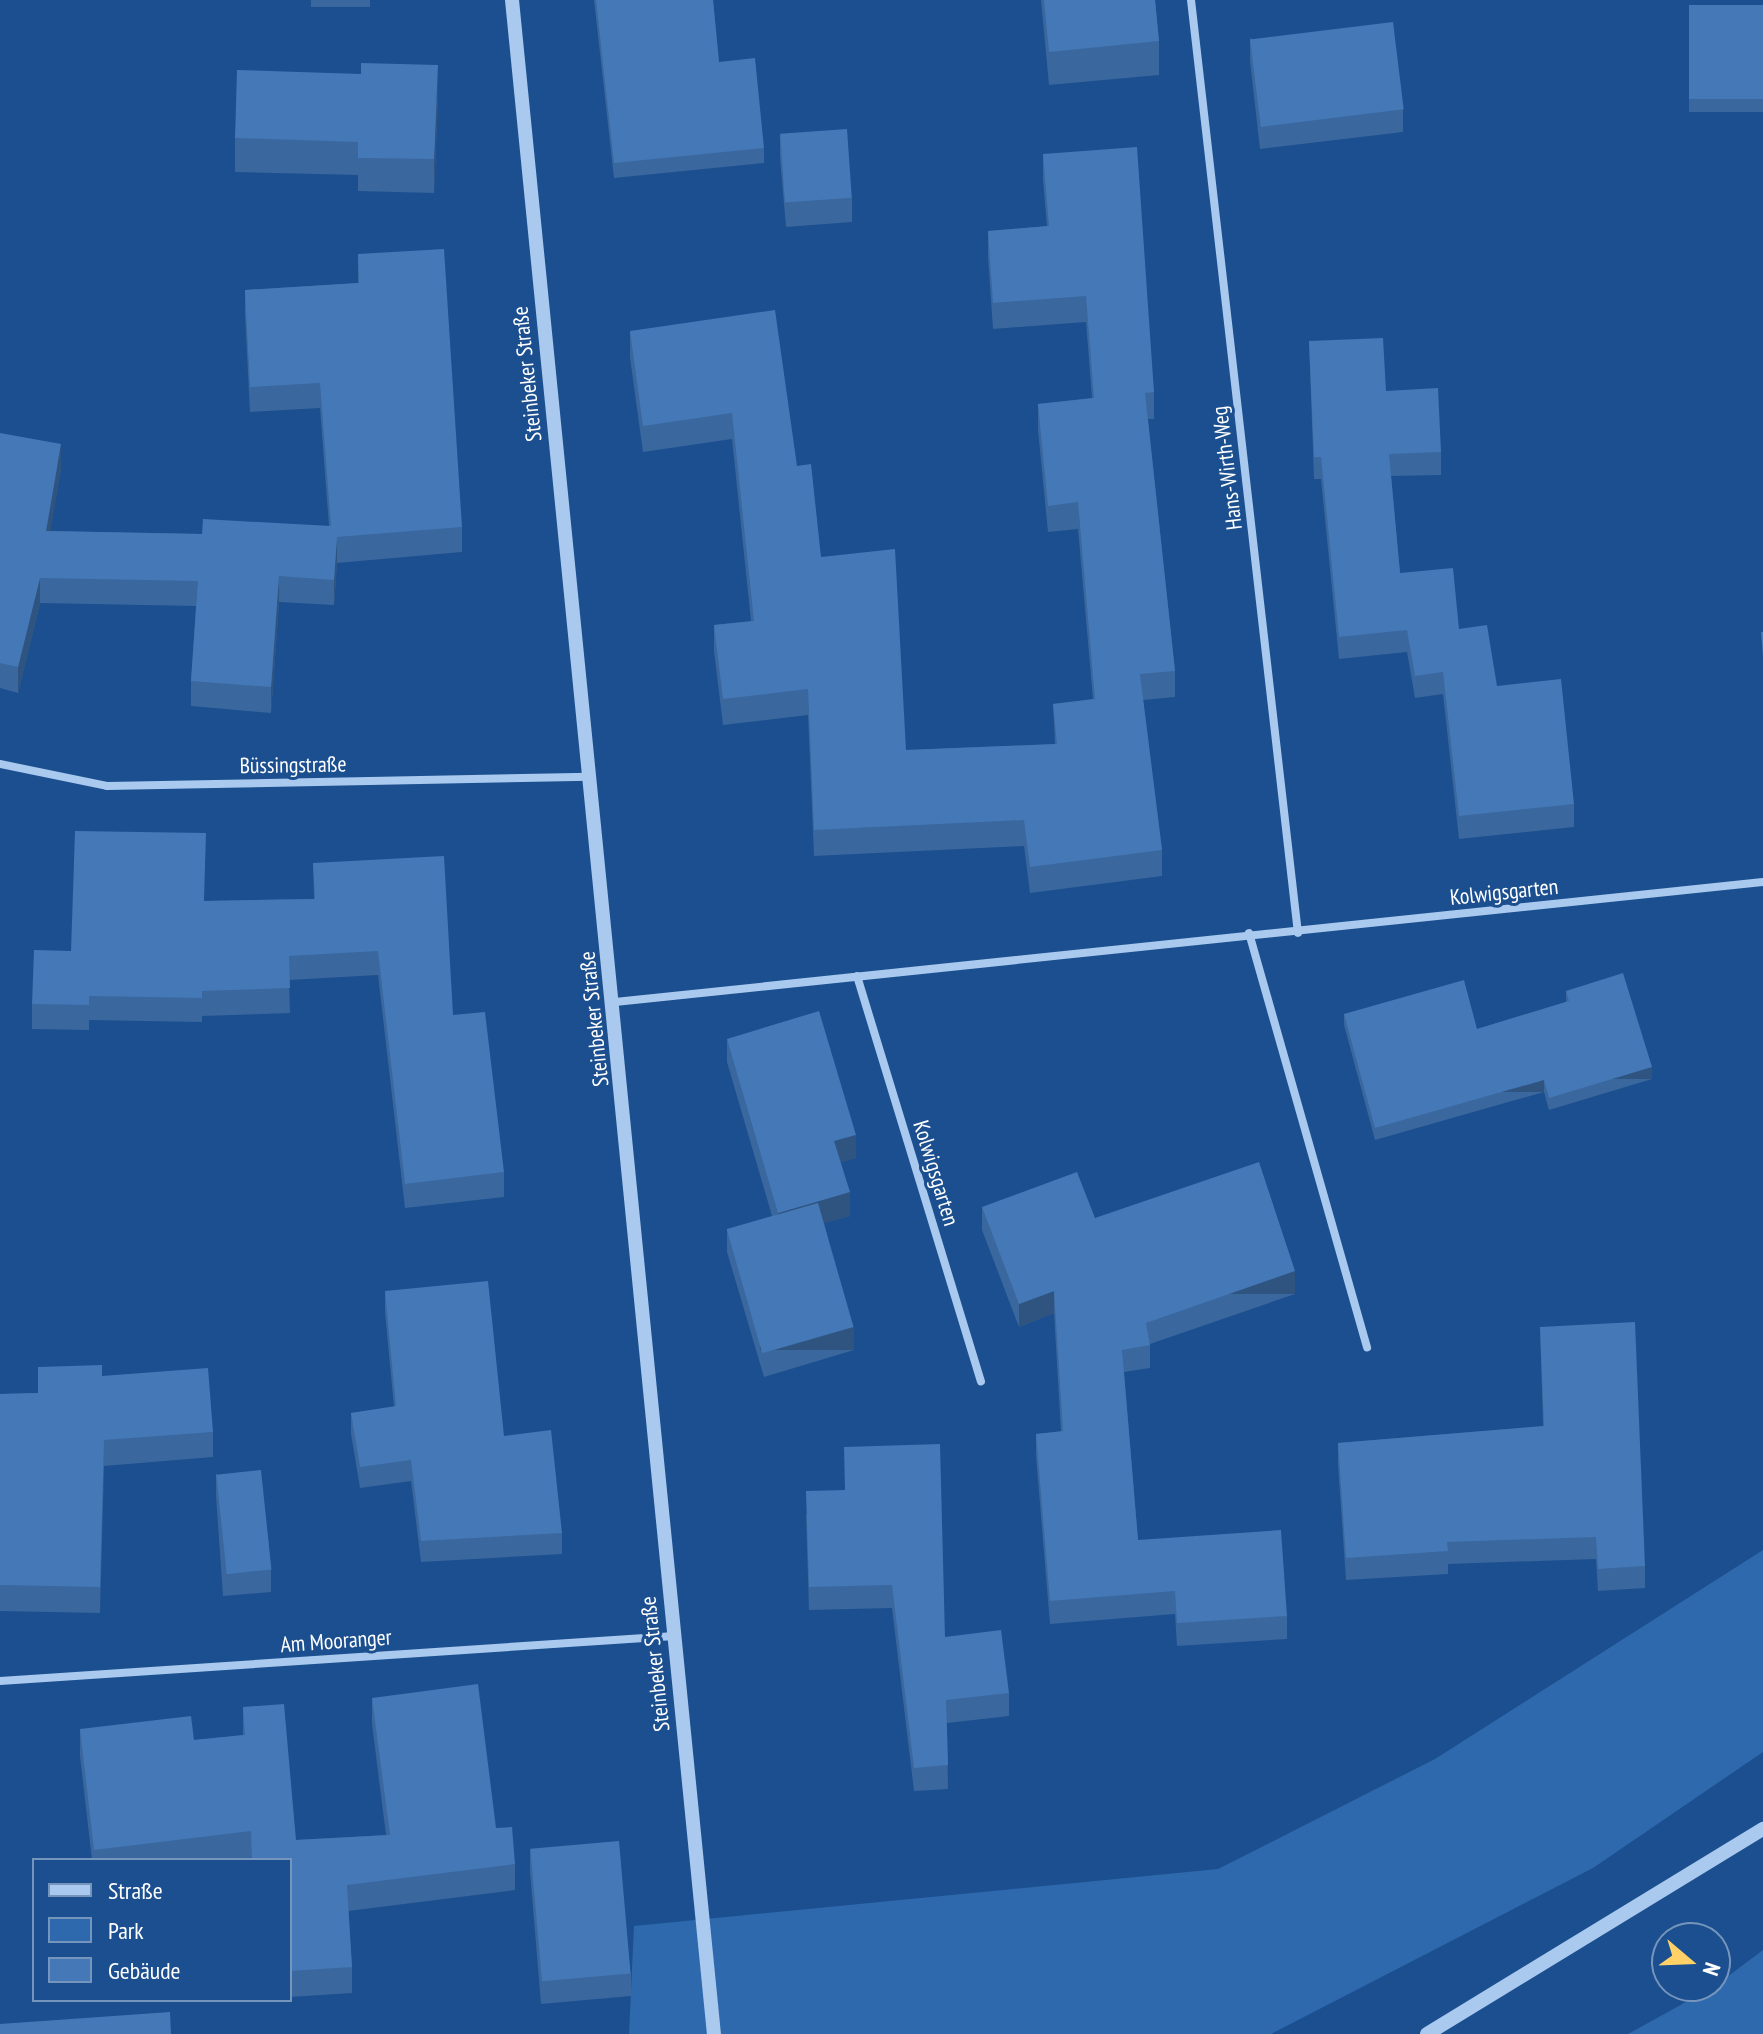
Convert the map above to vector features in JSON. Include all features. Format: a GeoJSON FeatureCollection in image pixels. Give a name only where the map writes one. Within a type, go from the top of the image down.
{"type":"FeatureCollection","features":[{"type":"Feature","properties":{"kind":"street","name":"Steinbeker Straße"},"geometry":{"type":"LineString","coordinates":[[512,0],[615,1002],[714,2034]]}},
{"type":"Feature","properties":{"kind":"street","name":"Hans-Wirth-Weg"},"geometry":{"type":"LineString","coordinates":[[1191,0],[1298,933]]}},
{"type":"Feature","properties":{"kind":"street","name":"Büssingstraße"},"geometry":{"type":"LineString","coordinates":[[0,764],[107,786],[590,777]]}},
{"type":"Feature","properties":{"kind":"street","name":"Kolwigsgarten"},"geometry":{"type":"LineString","coordinates":[[615,1002],[1249,933],[1298,933],[1763,882]]}},
{"type":"Feature","properties":{"kind":"street"},"geometry":{"type":"LineString","coordinates":[[1249,933],[1367,1348]]}},
{"type":"Feature","properties":{"kind":"street","name":"Kolwigsgarten"},"geometry":{"type":"LineString","coordinates":[[857,976],[981,1381]]}},
{"type":"Feature","properties":{"kind":"street","name":"Am Mooranger"},"geometry":{"type":"LineString","coordinates":[[0,1681],[674,1636]]}},
{"type":"Feature","properties":{"kind":"street"},"geometry":{"type":"LineString","coordinates":[[1427,2034],[1763,1829]]}},
{"type":"Feature","properties":{"kind":"green space"},"geometry":{"type":"Polygon","coordinates":[[[1763,1550],[1763,1752],[1593,1868],[1271,2034],[629,2034],[634,1926],[1218,1869],[1435,1759],[1763,1550]]]}},
{"type":"Feature","properties":{"kind":"green space"},"geometry":{"type":"Polygon","coordinates":[[[1763,1950],[1763,2034],[1628,2034],[1686,2002],[1731,2002],[1731,1974],[1763,1950]]]}},
{"type":"Feature","properties":{"kind":"building"},"geometry":{"type":"Polygon","coordinates":[[[596,0],[713,0],[719,62],[755,58],[764,148],[614,163],[596,0]]]}},
{"type":"Feature","properties":{"kind":"building"},"geometry":{"type":"Polygon","coordinates":[[[1044,0],[1155,0],[1159,41],[1049,52],[1044,0]]]}},
{"type":"Feature","properties":{"kind":"building"},"geometry":{"type":"Polygon","coordinates":[[[1689,5],[1763,5],[1763,99],[1689,99],[1689,5]]]}},
{"type":"Feature","properties":{"kind":"building"},"geometry":{"type":"Polygon","coordinates":[[[1393,22],[1404,109],[1261,127],[1250,40],[1393,22]]]}},
{"type":"Feature","properties":{"kind":"building"},"geometry":{"type":"Polygon","coordinates":[[[361,63],[438,65],[434,159],[358,158],[358,142],[235,138],[237,70],[361,74],[361,63]]]}},
{"type":"Feature","properties":{"kind":"building"},"geometry":{"type":"Polygon","coordinates":[[[847,129],[852,198],[785,203],[780,134],[847,129]]]}},
{"type":"Feature","properties":{"kind":"building"},"geometry":{"type":"Polygon","coordinates":[[[1137,147],[1154,392],[1145,393],[1175,671],[1140,674],[1162,850],[1030,867],[1024,820],[814,830],[808,689],[723,699],[714,625],[754,621],[732,413],[643,426],[630,331],[775,310],[797,466],[811,464],[821,557],[895,549],[906,750],[1057,744],[1053,704],[1095,699],[1078,502],[1048,506],[1038,404],[1094,398],[1086,296],[993,303],[988,231],[1049,226],[1043,154],[1137,147]]]}},
{"type":"Feature","properties":{"kind":"building"},"geometry":{"type":"Polygon","coordinates":[[[444,249],[462,527],[337,537],[334,580],[279,576],[271,687],[191,681],[198,581],[40,578],[18,667],[0,663],[0,433],[61,444],[46,531],[202,534],[203,519],[331,526],[320,383],[250,387],[245,290],[359,283],[358,254],[444,249]]]}},
{"type":"Feature","properties":{"kind":"building"},"geometry":{"type":"Polygon","coordinates":[[[1383,338],[1386,391],[1438,388],[1441,452],[1389,454],[1400,573],[1453,568],[1459,629],[1487,625],[1497,686],[1561,679],[1574,804],[1459,816],[1443,672],[1415,676],[1407,630],[1339,637],[1321,457],[1314,457],[1309,341],[1383,338]]]}},
{"type":"Feature","properties":{"kind":"building"},"geometry":{"type":"Polygon","coordinates":[[[75,831],[206,833],[204,901],[315,899],[313,863],[444,856],[453,1015],[485,1012],[504,1172],[405,1184],[378,951],[289,956],[290,988],[202,991],[202,998],[89,996],[89,1005],[32,1004],[34,950],[71,951],[75,831]]]}},
{"type":"Feature","properties":{"kind":"building"},"geometry":{"type":"Polygon","coordinates":[[[1623,973],[1652,1067],[1549,1098],[1544,1080],[1375,1128],[1344,1014],[1464,980],[1477,1029],[1569,1001],[1566,991],[1623,973]]]}},
{"type":"Feature","properties":{"kind":"building"},"geometry":{"type":"Polygon","coordinates":[[[819,1011],[856,1135],[834,1141],[850,1192],[778,1213],[727,1039],[819,1011]]]}},
{"type":"Feature","properties":{"kind":"building"},"geometry":{"type":"Polygon","coordinates":[[[1259,1162],[1295,1271],[1146,1323],[1150,1345],[1122,1350],[1138,1540],[1281,1530],[1287,1616],[1177,1623],[1175,1591],[1050,1601],[1036,1434],[1063,1431],[1054,1291],[1019,1304],[982,1207],[1077,1172],[1095,1218],[1259,1162]]]}},
{"type":"Feature","properties":{"kind":"building"},"geometry":{"type":"Polygon","coordinates":[[[818,1203],[854,1327],[762,1353],[727,1229],[818,1203]]]}},
{"type":"Feature","properties":{"kind":"building"},"geometry":{"type":"Polygon","coordinates":[[[488,1281],[504,1436],[551,1430],[562,1533],[421,1541],[411,1460],[360,1467],[351,1413],[396,1406],[385,1291],[488,1281]]]}},
{"type":"Feature","properties":{"kind":"building"},"geometry":{"type":"Polygon","coordinates":[[[1635,1322],[1645,1566],[1598,1569],[1596,1537],[1447,1542],[1448,1551],[1346,1558],[1338,1443],[1544,1426],[1540,1327],[1635,1322]]]}},
{"type":"Feature","properties":{"kind":"building"},"geometry":{"type":"Polygon","coordinates":[[[102,1365],[102,1376],[208,1368],[213,1432],[104,1440],[100,1587],[0,1585],[0,1394],[38,1393],[38,1367],[102,1365]]]}},
{"type":"Feature","properties":{"kind":"building"},"geometry":{"type":"Polygon","coordinates":[[[940,1444],[945,1637],[1001,1630],[1009,1693],[946,1700],[948,1765],[914,1768],[892,1585],[809,1587],[806,1491],[845,1490],[844,1447],[940,1444]]]}},
{"type":"Feature","properties":{"kind":"building"},"geometry":{"type":"Polygon","coordinates":[[[261,1470],[271,1569],[227,1574],[216,1475],[261,1470]]]}},
{"type":"Feature","properties":{"kind":"building"},"geometry":{"type":"Polygon","coordinates":[[[478,1684],[496,1828],[512,1827],[515,1864],[347,1885],[352,1967],[292,1971],[292,1858],[252,1858],[251,1831],[94,1850],[80,1729],[191,1716],[194,1740],[245,1735],[243,1707],[284,1704],[296,1840],[390,1835],[372,1698],[478,1684]]]}},
{"type":"Feature","properties":{"kind":"building"},"geometry":{"type":"Polygon","coordinates":[[[619,1841],[631,1973],[542,1981],[530,1849],[619,1841]]]}},
{"type":"Feature","properties":{"kind":"building"},"geometry":{"type":"Polygon","coordinates":[[[170,2012],[171,2034],[0,2034],[0,2024],[170,2012]]]}}]}
